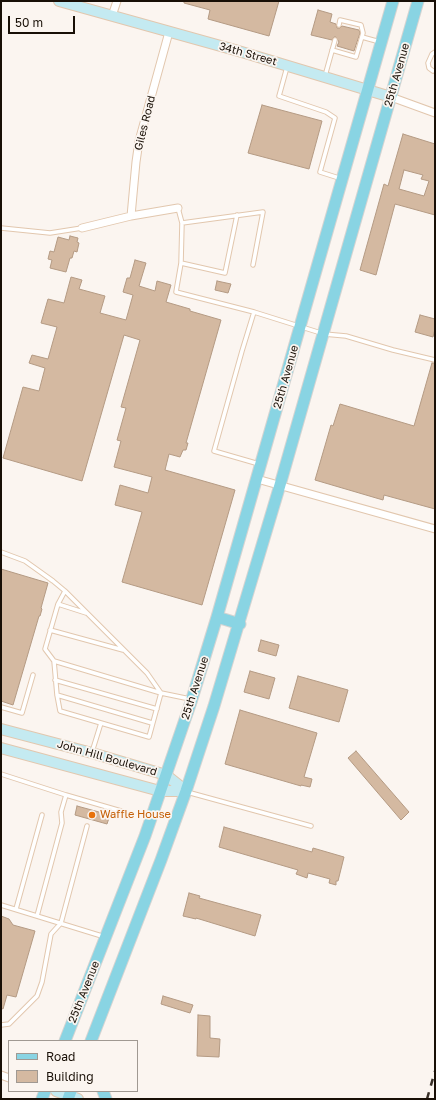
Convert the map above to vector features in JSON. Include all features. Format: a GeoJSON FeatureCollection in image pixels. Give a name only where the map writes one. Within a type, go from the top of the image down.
{"type":"FeatureCollection","features":[{"type":"Feature","properties":{"kind":"main road","name":"25th Avenue"},"geometry":{"type":"LineString","coordinates":[[65,1040],[145,836],[217,617],[393,1]]}},
{"type":"Feature","properties":{"kind":"main road","name":"25th Avenue"},"geometry":{"type":"LineString","coordinates":[[91,1040],[153,882],[186,791],[240,624],[418,1]]}},
{"type":"Feature","properties":{"kind":"main road"},"geometry":{"type":"LineString","coordinates":[[217,617],[240,624]]}},
{"type":"Feature","properties":{"kind":"main road"},"geometry":{"type":"LineString","coordinates":[[96,1040],[97,1026]]}},
{"type":"Feature","properties":{"kind":"street","name":"34th Street"},"geometry":{"type":"LineString","coordinates":[[59,1],[368,90],[435,113]]}},
{"type":"Feature","properties":{"kind":"street"},"geometry":{"type":"LineString","coordinates":[[112,16],[116,1]]}},
{"type":"Feature","properties":{"kind":"street","name":"Giles Road"},"geometry":{"type":"LineString","coordinates":[[131,216],[139,141],[169,32]]}},
{"type":"Feature","properties":{"kind":"street"},"geometry":{"type":"LineString","coordinates":[[82,228],[131,216],[178,208]]}},
{"type":"Feature","properties":{"kind":"street"},"geometry":{"type":"LineString","coordinates":[[257,479],[435,529]]}},
{"type":"Feature","properties":{"kind":"street","name":"John Hill Boulevard"},"geometry":{"type":"LineString","coordinates":[[1,729],[92,753],[166,775],[186,791]]}},
{"type":"Feature","properties":{"kind":"street","name":"John Hill Boulevard"},"geometry":{"type":"LineString","coordinates":[[1,748],[160,791],[186,791]]}},
{"type":"Feature","properties":{"kind":"street"},"geometry":{"type":"LineString","coordinates":[[59,1092],[72,1096]]}},
{"type":"Feature","properties":{"kind":"lane"},"geometry":{"type":"LineString","coordinates":[[332,50],[356,57],[362,37],[363,33],[361,25],[340,20],[339,25]]}},
{"type":"Feature","properties":{"kind":"lane"},"geometry":{"type":"LineString","coordinates":[[362,37],[382,42]]}},
{"type":"Feature","properties":{"kind":"lane"},"geometry":{"type":"LineString","coordinates":[[324,77],[335,40]]}},
{"type":"Feature","properties":{"kind":"lane"},"geometry":{"type":"LineString","coordinates":[[433,71],[429,68],[428,63],[432,54],[435,52]]}},
{"type":"Feature","properties":{"kind":"lane"},"geometry":{"type":"LineString","coordinates":[[287,66],[279,96],[326,112],[335,118],[320,172],[343,179]]}},
{"type":"Feature","properties":{"kind":"lane"},"geometry":{"type":"LineString","coordinates":[[178,208],[182,223],[181,263],[176,292],[254,312],[324,334],[346,336],[393,350],[435,360]]}},
{"type":"Feature","properties":{"kind":"lane"},"geometry":{"type":"LineString","coordinates":[[182,223],[263,212],[253,265]]}},
{"type":"Feature","properties":{"kind":"lane"},"geometry":{"type":"LineString","coordinates":[[181,263],[225,273],[237,215]]}},
{"type":"Feature","properties":{"kind":"lane"},"geometry":{"type":"LineString","coordinates":[[1,228],[50,233],[82,228]]}},
{"type":"Feature","properties":{"kind":"lane"},"geometry":{"type":"LineString","coordinates":[[254,312],[214,451],[261,465]]}},
{"type":"Feature","properties":{"kind":"lane"},"geometry":{"type":"LineString","coordinates":[[1,552],[25,561],[53,580],[65,591],[147,673],[161,693],[149,737],[60,711],[55,680],[54,661],[45,649],[58,604],[65,591]]}},
{"type":"Feature","properties":{"kind":"lane"},"geometry":{"type":"LineString","coordinates":[[58,604],[87,613]]}},
{"type":"Feature","properties":{"kind":"lane"},"geometry":{"type":"LineString","coordinates":[[50,630],[124,651]]}},
{"type":"Feature","properties":{"kind":"lane"},"geometry":{"type":"LineString","coordinates":[[54,661],[161,693],[191,699]]}},
{"type":"Feature","properties":{"kind":"lane"},"geometry":{"type":"LineString","coordinates":[[1,707],[22,713],[33,675]]}},
{"type":"Feature","properties":{"kind":"lane"},"geometry":{"type":"LineString","coordinates":[[55,680],[157,709]]}},
{"type":"Feature","properties":{"kind":"lane"},"geometry":{"type":"LineString","coordinates":[[57,695],[152,723]]}},
{"type":"Feature","properties":{"kind":"lane"},"geometry":{"type":"LineString","coordinates":[[92,753],[101,723]]}},
{"type":"Feature","properties":{"kind":"lane"},"geometry":{"type":"LineString","coordinates":[[1,774],[66,796],[122,812]]}},
{"type":"Feature","properties":{"kind":"lane"},"geometry":{"type":"LineString","coordinates":[[186,791],[311,826]]}},
{"type":"Feature","properties":{"kind":"lane"},"geometry":{"type":"LineString","coordinates":[[37,916],[62,823],[61,812],[66,796]]}},
{"type":"Feature","properties":{"kind":"lane"},"geometry":{"type":"LineString","coordinates":[[16,910],[42,815]]}},
{"type":"Feature","properties":{"kind":"lane"},"geometry":{"type":"LineString","coordinates":[[1,1025],[9,1024],[37,996],[42,982],[51,934],[60,923],[87,826]]}},
{"type":"Feature","properties":{"kind":"lane"},"geometry":{"type":"LineString","coordinates":[[1,905],[106,938]]}},
{"type":"Feature","properties":{"kind":"building"},"geometry":{"type":"Polygon","coordinates":[[[184,1],[279,1],[269,36],[208,19],[210,10],[184,3],[184,1]]]}},
{"type":"Feature","properties":{"kind":"building"},"geometry":{"type":"Polygon","coordinates":[[[318,10],[332,14],[330,22],[336,24],[337,28],[342,26],[359,30],[360,33],[354,51],[337,46],[339,42],[336,37],[332,40],[311,35],[318,10]]]}},
{"type":"Feature","properties":{"kind":"building"},"geometry":{"type":"Polygon","coordinates":[[[262,105],[322,121],[309,169],[248,153],[262,105]]]}},
{"type":"Feature","properties":{"kind":"building"},"geometry":{"type":"Polygon","coordinates":[[[403,134],[435,144],[435,215],[395,204],[376,275],[360,270],[384,184],[388,186],[403,134]],[[404,170],[399,189],[424,196],[429,181],[421,179],[423,175],[404,170]]]}},
{"type":"Feature","properties":{"kind":"building"},"geometry":{"type":"Polygon","coordinates":[[[70,236],[78,238],[77,242],[79,243],[77,252],[74,251],[72,258],[70,258],[66,272],[50,268],[52,260],[48,259],[50,251],[54,252],[58,237],[69,240],[70,236]]]}},
{"type":"Feature","properties":{"kind":"building"},"geometry":{"type":"Polygon","coordinates":[[[135,260],[146,263],[139,286],[155,291],[157,281],[171,285],[166,302],[221,320],[186,443],[188,443],[186,450],[183,450],[180,457],[169,454],[165,470],[235,490],[202,605],[122,582],[142,512],[115,505],[120,485],[148,493],[152,477],[114,467],[121,441],[117,440],[126,408],[121,407],[140,340],[124,335],[82,481],[3,458],[23,387],[39,391],[45,368],[29,363],[32,355],[48,359],[57,327],[41,323],[48,299],[64,303],[71,277],[82,280],[79,289],[105,296],[100,313],[126,320],[133,295],[123,292],[127,278],[130,278],[135,260]]]}},
{"type":"Feature","properties":{"kind":"building"},"geometry":{"type":"Polygon","coordinates":[[[217,281],[231,284],[228,293],[215,290],[217,281]]]}},
{"type":"Feature","properties":{"kind":"building"},"geometry":{"type":"Polygon","coordinates":[[[420,315],[435,319],[433,337],[415,332],[420,315]]]}},
{"type":"Feature","properties":{"kind":"building"},"geometry":{"type":"Polygon","coordinates":[[[432,363],[435,363],[435,509],[384,495],[383,500],[315,480],[331,425],[333,426],[340,404],[414,426],[432,363]]]}},
{"type":"Feature","properties":{"kind":"building"},"geometry":{"type":"Polygon","coordinates":[[[1,569],[48,583],[40,616],[13,705],[1,701],[1,569]]]}},
{"type":"Feature","properties":{"kind":"building"},"geometry":{"type":"Polygon","coordinates":[[[261,640],[279,645],[276,656],[258,651],[261,640]]]}},
{"type":"Feature","properties":{"kind":"building"},"geometry":{"type":"Polygon","coordinates":[[[250,671],[275,678],[269,699],[244,692],[250,671]]]}},
{"type":"Feature","properties":{"kind":"building"},"geometry":{"type":"Polygon","coordinates":[[[298,676],[348,690],[339,722],[289,708],[298,676]]]}},
{"type":"Feature","properties":{"kind":"building"},"geometry":{"type":"Polygon","coordinates":[[[240,710],[317,733],[304,777],[312,779],[310,787],[301,786],[225,764],[240,710]]]}},
{"type":"Feature","properties":{"kind":"building"},"geometry":{"type":"Polygon","coordinates":[[[356,751],[409,812],[401,820],[348,758],[356,751]]]}},
{"type":"Feature","properties":{"kind":"building","name":"Waffle House"},"geometry":{"type":"Polygon","coordinates":[[[77,806],[110,815],[107,824],[75,815],[77,806]]]}},
{"type":"Feature","properties":{"kind":"building"},"geometry":{"type":"Polygon","coordinates":[[[224,827],[312,852],[313,848],[344,857],[338,881],[336,881],[336,885],[329,883],[330,879],[308,873],[307,878],[296,874],[298,870],[219,847],[224,827]]]}},
{"type":"Feature","properties":{"kind":"building"},"geometry":{"type":"Polygon","coordinates":[[[189,893],[200,896],[199,898],[261,915],[255,936],[196,918],[183,916],[189,893]]]}},
{"type":"Feature","properties":{"kind":"building"},"geometry":{"type":"Polygon","coordinates":[[[1,916],[9,919],[13,925],[35,931],[16,997],[7,995],[3,1009],[1,1008],[1,916]]]}},
{"type":"Feature","properties":{"kind":"building"},"geometry":{"type":"Polygon","coordinates":[[[163,996],[193,1005],[190,1013],[161,1004],[163,996]]]}},
{"type":"Feature","properties":{"kind":"building"},"geometry":{"type":"Polygon","coordinates":[[[198,1015],[210,1016],[210,1038],[220,1039],[219,1057],[197,1056],[198,1015]]]}},
{"type":"Feature","properties":{"kind":"railway"},"geometry":{"type":"LineString","coordinates":[[427,1099],[435,1071]]}},
{"type":"Feature","properties":{"kind":"place","name":"Waffle House"},"geometry":{"type":"Point","coordinates":[92,815]}}]}
